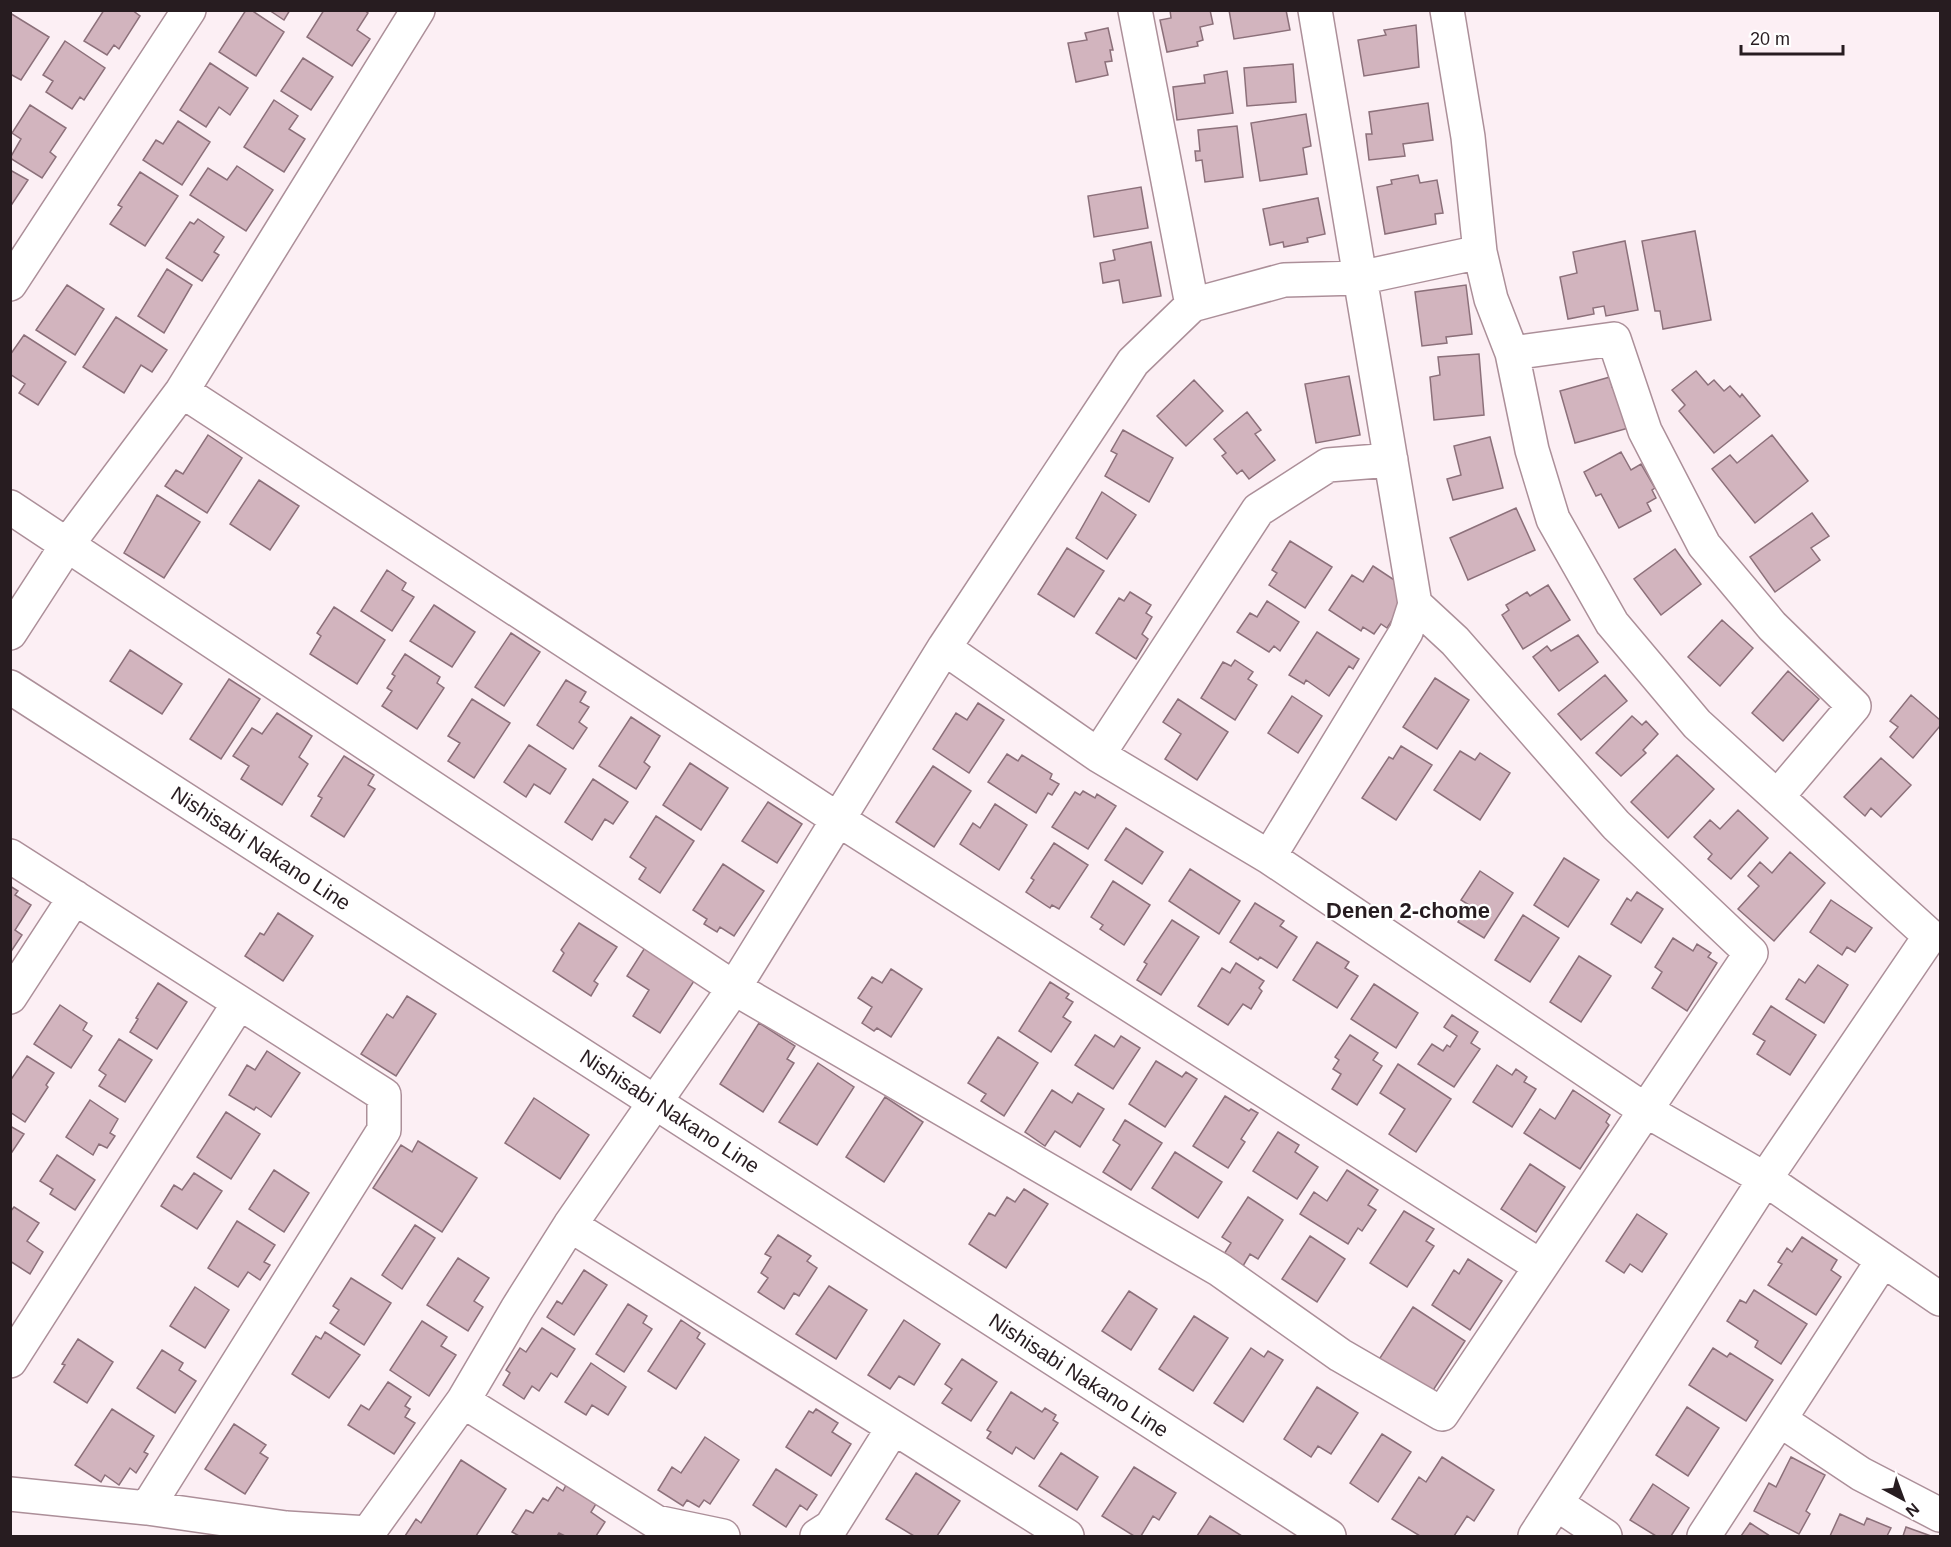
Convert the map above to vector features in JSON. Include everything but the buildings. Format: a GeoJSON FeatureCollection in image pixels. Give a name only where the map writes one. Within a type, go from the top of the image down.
{"type":"FeatureCollection","features":[{"type":"Feature","properties":{"kind":"street"},"geometry":{"type":"LineString","coordinates":[[10,284],[189,10]]}},
{"type":"Feature","properties":{"kind":"street"},"geometry":{"type":"LineString","coordinates":[[10,633],[67,545],[183,391],[418,10]]}},
{"type":"Feature","properties":{"kind":"street"},"geometry":{"type":"LineString","coordinates":[[1135,10],[1192,305]]}},
{"type":"Feature","properties":{"kind":"street"},"geometry":{"type":"LineString","coordinates":[[1269,857],[1406,633],[1415,604],[1315,10]]}},
{"type":"Feature","properties":{"kind":"street"},"geometry":{"type":"LineString","coordinates":[[1447,10],[1468,137],[1480,252],[1491,298],[1512,353],[1532,450],[1553,519],[1612,623],[1697,724],[1929,936],[1765,1179],[1535,1536]]}},
{"type":"Feature","properties":{"kind":"street"},"geometry":{"type":"LineString","coordinates":[[10,1494],[147,1508],[286,1528],[368,1533],[463,1401],[517,1308],[570,1225],[734,988],[944,648],[1133,362],[1192,305],[1284,280],[1359,278],[1480,252]]}},
{"type":"Feature","properties":{"kind":"street"},"geometry":{"type":"LineString","coordinates":[[1512,353],[1614,339],[1645,431],[1704,545],[1772,626],[1854,706],[1777,797]]}},
{"type":"Feature","properties":{"kind":"street"},"geometry":{"type":"LineString","coordinates":[[183,391],[839,820],[1540,1266]]}},
{"type":"Feature","properties":{"kind":"street"},"geometry":{"type":"LineString","coordinates":[[1098,755],[1258,510],[1328,465],[1391,460]]}},
{"type":"Feature","properties":{"kind":"street"},"geometry":{"type":"LineString","coordinates":[[10,507],[734,988],[1220,1270],[1340,1355],[1442,1414],[1751,953],[1616,825],[1455,640],[1415,604]]}},
{"type":"Feature","properties":{"kind":"street"},"geometry":{"type":"LineString","coordinates":[[944,648],[1098,755],[1269,857],[1645,1110],[1765,1179],[1941,1299]]}},
{"type":"Feature","properties":{"kind":"street","name":"Nishisabi Nakano Line"},"geometry":{"type":"LineString","coordinates":[[10,687],[1329,1536]]}},
{"type":"Feature","properties":{"kind":"street"},"geometry":{"type":"LineString","coordinates":[[10,856],[384,1095],[384,1130],[147,1508]]}},
{"type":"Feature","properties":{"kind":"street"},"geometry":{"type":"LineString","coordinates":[[10,997],[75,897]]}},
{"type":"Feature","properties":{"kind":"street"},"geometry":{"type":"LineString","coordinates":[[10,1361],[239,1003]]}},
{"type":"Feature","properties":{"kind":"street"},"geometry":{"type":"LineString","coordinates":[[570,1225],[1067,1536]]}},
{"type":"Feature","properties":{"kind":"street"},"geometry":{"type":"LineString","coordinates":[[1704,1536],[1883,1260]]}},
{"type":"Feature","properties":{"kind":"street"},"geometry":{"type":"LineString","coordinates":[[463,1401],[656,1522],[723,1536]]}},
{"type":"Feature","properties":{"kind":"street"},"geometry":{"type":"LineString","coordinates":[[1780,1420],[1861,1474],[1941,1515]]}},
{"type":"Feature","properties":{"kind":"street"},"geometry":{"type":"LineString","coordinates":[[831,1533],[893,1428]]}},
{"type":"Feature","properties":{"kind":"street"},"geometry":{"type":"LineString","coordinates":[[1557,1504],[1605,1536]]}},
{"type":"Feature","properties":{"kind":"district","name":"Denen 2-chome"},"geometry":{"type":"Point","coordinates":[1408,910]}}]}
